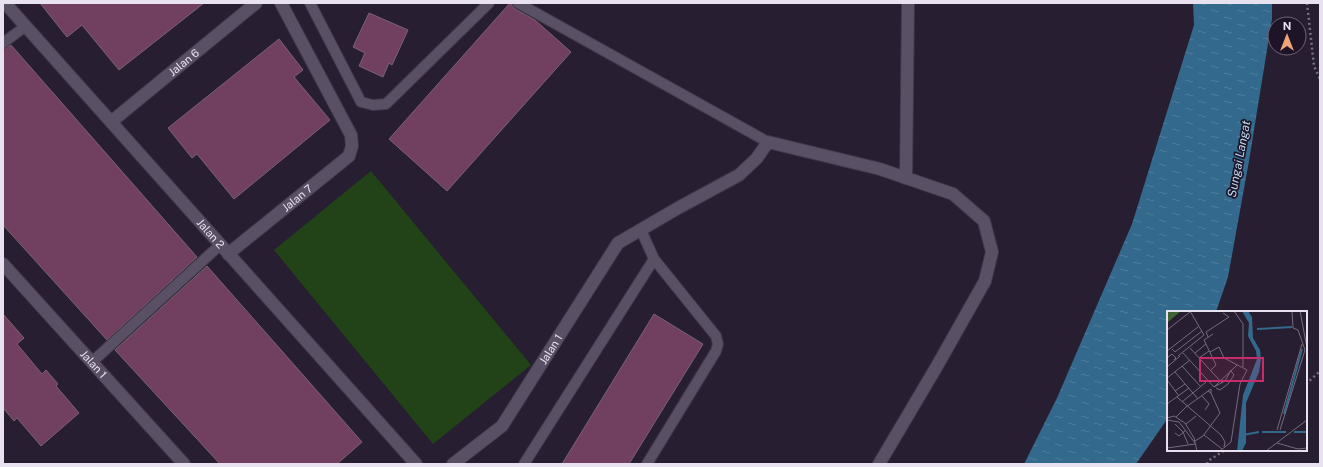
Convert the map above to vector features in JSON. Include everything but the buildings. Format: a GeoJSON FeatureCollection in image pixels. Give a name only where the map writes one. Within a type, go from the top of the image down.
{"type":"FeatureCollection","features":[{"type":"Feature","properties":{"kind":"street","name":"Jalan 2"},"geometry":{"type":"LineString","coordinates":[[6,3],[416,464]]}},
{"type":"Feature","properties":{"kind":"street","name":"Jalan 6"},"geometry":{"type":"LineString","coordinates":[[111,122],[256,3]]}},
{"type":"Feature","properties":{"kind":"street","name":"Jalan 7"},"geometry":{"type":"LineString","coordinates":[[224,249],[349,156],[352,146],[351,135],[281,3]]}},
{"type":"Feature","properties":{"kind":"street"},"geometry":{"type":"LineString","coordinates":[[906,178],[908,3]]}},
{"type":"Feature","properties":{"kind":"street"},"geometry":{"type":"LineString","coordinates":[[768,142],[880,169],[953,194],[984,221],[992,252],[985,281],[879,464]]}},
{"type":"Feature","properties":{"kind":"street","name":"Jalan 1"},"geometry":{"type":"LineString","coordinates":[[453,464],[502,426],[618,243],[739,175],[757,158],[768,142]]}},
{"type":"Feature","properties":{"kind":"street","name":"Jalan 1"},"geometry":{"type":"LineString","coordinates":[[3,264],[184,464]]}},
{"type":"Feature","properties":{"kind":"lane"},"geometry":{"type":"LineString","coordinates":[[310,3],[361,102],[373,105],[386,104],[489,3]]}},
{"type":"Feature","properties":{"kind":"lane"},"geometry":{"type":"LineString","coordinates":[[518,3],[768,142]]}},
{"type":"Feature","properties":{"kind":"lane"},"geometry":{"type":"LineString","coordinates":[[3,43],[26,26]]}},
{"type":"Feature","properties":{"kind":"lane"},"geometry":{"type":"LineString","coordinates":[[641,230],[654,259],[716,336],[718,344],[716,351],[647,464]]}},
{"type":"Feature","properties":{"kind":"lane"},"geometry":{"type":"LineString","coordinates":[[92,362],[224,249]]}},
{"type":"Feature","properties":{"kind":"lane"},"geometry":{"type":"LineString","coordinates":[[524,464],[654,259]]}},
{"type":"Feature","properties":{"kind":"path"},"geometry":{"type":"LineString","coordinates":[[1307,3],[1314,66],[1320,79]]}},
{"type":"Feature","properties":{"kind":"path"},"geometry":{"type":"LineString","coordinates":[[1307,383],[1320,371]]}},
{"type":"Feature","properties":{"kind":"path"},"geometry":{"type":"LineString","coordinates":[[1206,464],[1208,461],[1223,451]]}},
{"type":"Feature","properties":{"kind":"green space"},"geometry":{"type":"Polygon","coordinates":[[[371,171],[531,365],[433,444],[274,250],[371,171]]]}},
{"type":"Feature","properties":{"kind":"water","name":"Sungai Langat"},"geometry":{"type":"Polygon","coordinates":[[[1193,3],[1272,3],[1272,16],[1267,16],[1267,50],[1228,277],[1216,311],[1167,311],[1167,419],[1136,464],[1024,464],[1057,398],[1132,224],[1194,25],[1193,3]]]}}]}
